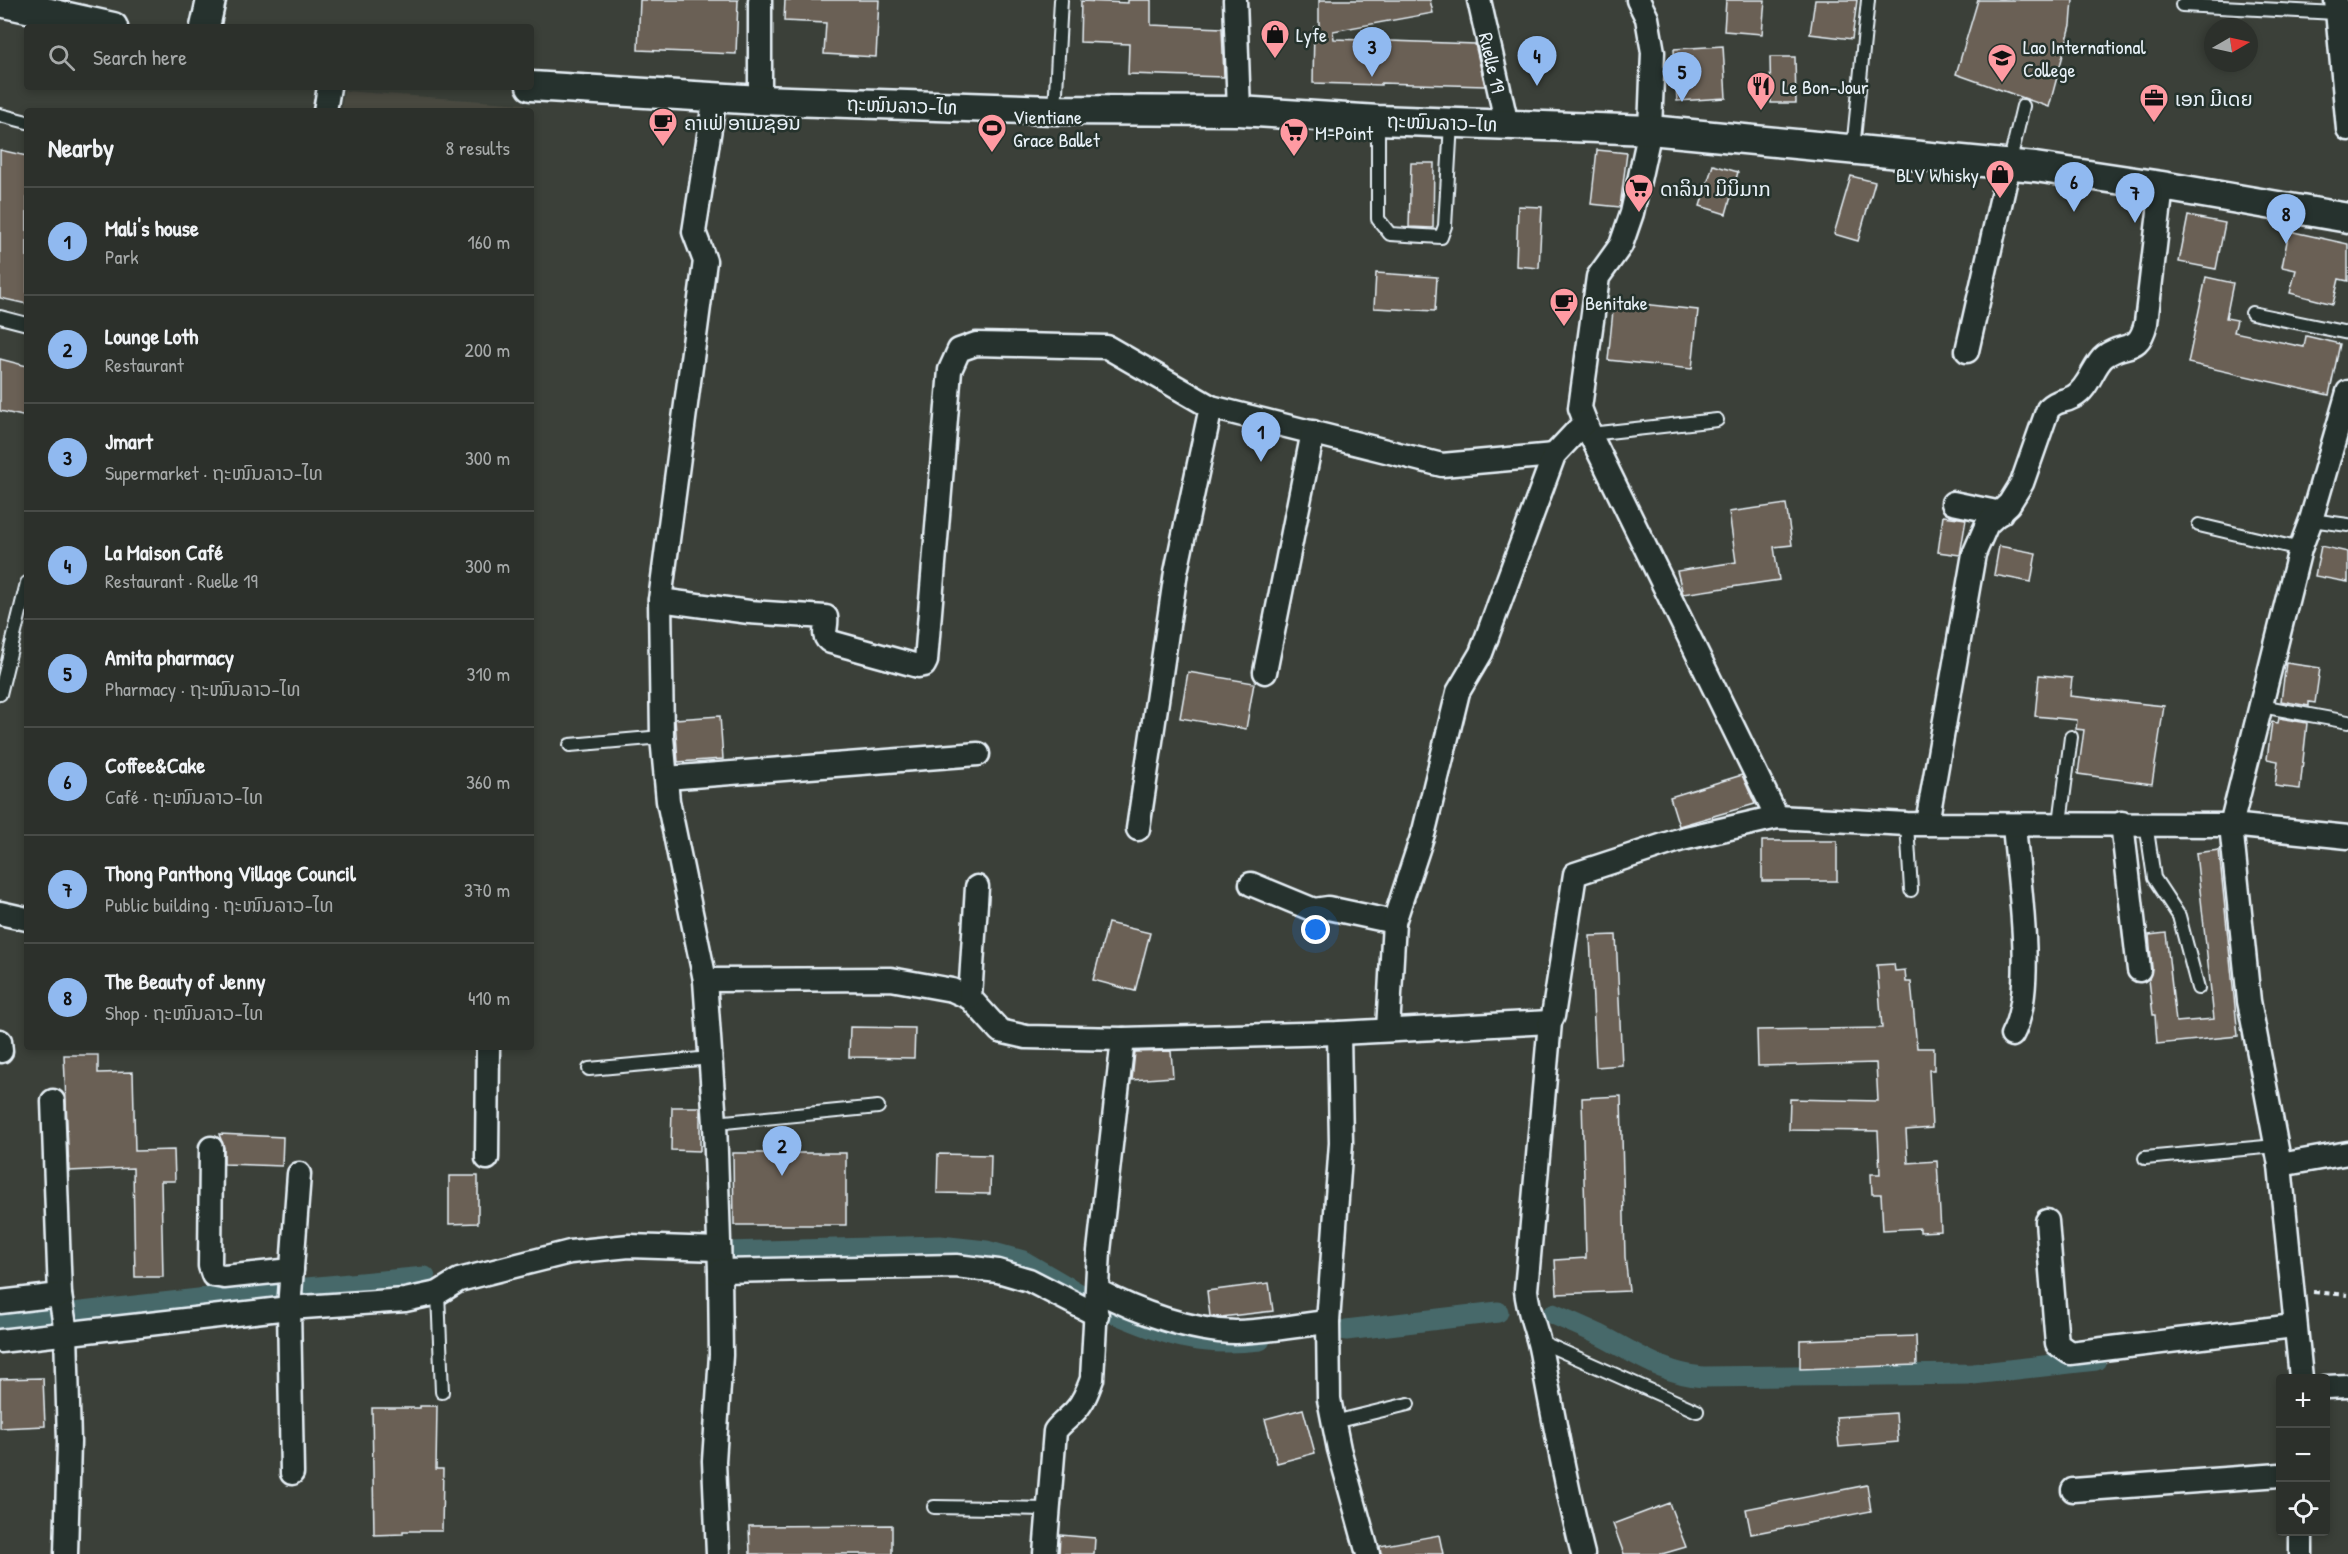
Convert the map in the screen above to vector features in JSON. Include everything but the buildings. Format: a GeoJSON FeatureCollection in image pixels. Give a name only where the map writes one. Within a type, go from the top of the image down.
{"type":"FeatureCollection","features":[{"type":"Feature","properties":{"kind":"street"},"geometry":{"type":"LineString","coordinates":[[206,24],[211,0]]}},
{"type":"Feature","properties":{"kind":"street"},"geometry":{"type":"LineString","coordinates":[[760,0],[760,100]]}},
{"type":"Feature","properties":{"kind":"street"},"geometry":{"type":"LineString","coordinates":[[1235,0],[1239,111]]}},
{"type":"Feature","properties":{"kind":"street","name":"Ruelle 19"},"geometry":{"type":"LineString","coordinates":[[1479,0],[1507,124]]}},
{"type":"Feature","properties":{"kind":"street"},"geometry":{"type":"LineString","coordinates":[[1638,0],[1647,18],[1653,52],[1650,130],[1632,213],[1621,245],[1598,277],[1580,408],[1777,817]]}},
{"type":"Feature","properties":{"kind":"street"},"geometry":{"type":"LineString","coordinates":[[0,2],[99,24]]}},
{"type":"Feature","properties":{"kind":"street"},"geometry":{"type":"LineString","coordinates":[[2339,6],[2348,129]]}},
{"type":"Feature","properties":{"kind":"street","name":"ຖະໜົນລາວ-ໄທ"},"geometry":{"type":"LineString","coordinates":[[534,86],[760,100],[1055,110],[1239,111],[1378,120],[1650,130],[2008,165],[2162,186],[2348,218]]}},
{"type":"Feature","properties":{"kind":"street"},"geometry":{"type":"LineString","coordinates":[[325,108],[328,90]]}},
{"type":"Feature","properties":{"kind":"street"},"geometry":{"type":"LineString","coordinates":[[715,96],[694,232],[705,261],[660,600],[662,737],[668,801],[705,980],[715,1123],[721,1354],[714,1461],[717,1554]]}},
{"type":"Feature","properties":{"kind":"street"},"geometry":{"type":"LineString","coordinates":[[1967,351],[2008,165]]}},
{"type":"Feature","properties":{"kind":"street"},"geometry":{"type":"LineString","coordinates":[[1917,824],[1974,554],[1988,524],[2001,513],[2022,483],[2048,410],[2056,401],[2073,397],[2088,382],[2104,357],[2136,344],[2142,337],[2146,323],[2162,186]]}},
{"type":"Feature","properties":{"kind":"street"},"geometry":{"type":"LineString","coordinates":[[660,600],[749,612],[826,617],[824,635],[831,642],[918,666],[924,665],[950,370],[959,350],[976,344],[1107,347],[1211,407],[1442,465],[1554,455]]}},
{"type":"Feature","properties":{"kind":"street"},"geometry":{"type":"LineString","coordinates":[[2300,1374],[2278,1156],[2249,1001],[2231,825],[2300,549],[2312,520],[2348,392]]}},
{"type":"Feature","properties":{"kind":"street"},"geometry":{"type":"LineString","coordinates":[[1138,829],[1176,572],[1211,407]]}},
{"type":"Feature","properties":{"kind":"street"},"geometry":{"type":"LineString","coordinates":[[1388,1030],[1394,922],[1424,831],[1458,692],[1481,653],[1554,455],[1588,428]]}},
{"type":"Feature","properties":{"kind":"street"},"geometry":{"type":"LineString","coordinates":[[1264,672],[1313,432]]}},
{"type":"Feature","properties":{"kind":"street"},"geometry":{"type":"LineString","coordinates":[[1953,503],[2001,513]]}},
{"type":"Feature","properties":{"kind":"street"},"geometry":{"type":"LineString","coordinates":[[666,778],[978,754]]}},
{"type":"Feature","properties":{"kind":"street"},"geometry":{"type":"LineString","coordinates":[[1583,1554],[1571,1508],[1539,1341],[1528,1311],[1526,1290],[1550,1022],[1553,1016],[1575,874],[1682,839],[1777,817],[1917,824],[2231,825],[2348,837]]}},
{"type":"Feature","properties":{"kind":"street"},"geometry":{"type":"LineString","coordinates":[[2122,823],[2139,970]]}},
{"type":"Feature","properties":{"kind":"street"},"geometry":{"type":"LineString","coordinates":[[2012,1035],[2018,1024],[2025,963],[2014,825]]}},
{"type":"Feature","properties":{"kind":"street"},"geometry":{"type":"LineString","coordinates":[[1251,884],[1314,910],[1328,908],[1394,922]]}},
{"type":"Feature","properties":{"kind":"street"},"geometry":{"type":"LineString","coordinates":[[970,998],[977,887]]}},
{"type":"Feature","properties":{"kind":"street"},"geometry":{"type":"LineString","coordinates":[[0,913],[24,918]]}},
{"type":"Feature","properties":{"kind":"street"},"geometry":{"type":"LineString","coordinates":[[705,980],[891,979],[952,990],[970,998],[1000,1031],[1026,1038],[1122,1039],[1339,1033],[1550,1022]]}},
{"type":"Feature","properties":{"kind":"street"},"geometry":{"type":"LineString","coordinates":[[1339,1033],[1341,1143],[1328,1322],[1329,1399],[1368,1554]]}},
{"type":"Feature","properties":{"kind":"street"},"geometry":{"type":"LineString","coordinates":[[1045,1554],[1055,1431],[1076,1411],[1086,1397],[1092,1379],[1099,1251],[1122,1039]]}},
{"type":"Feature","properties":{"kind":"street"},"geometry":{"type":"LineString","coordinates":[[0,1041],[1,1051]]}},
{"type":"Feature","properties":{"kind":"street"},"geometry":{"type":"LineString","coordinates":[[486,1158],[488,1050]]}},
{"type":"Feature","properties":{"kind":"street"},"geometry":{"type":"LineString","coordinates":[[53,1101],[60,1294],[66,1332],[69,1442],[66,1554]]}},
{"type":"Feature","properties":{"kind":"street"},"geometry":{"type":"LineString","coordinates":[[211,1148],[210,1266],[213,1275],[224,1278],[292,1270]]}},
{"type":"Feature","properties":{"kind":"street"},"geometry":{"type":"LineString","coordinates":[[2278,1156],[2348,1153]]}},
{"type":"Feature","properties":{"kind":"street"},"geometry":{"type":"LineString","coordinates":[[292,1473],[289,1308],[299,1174]]}},
{"type":"Feature","properties":{"kind":"street"},"geometry":{"type":"LineString","coordinates":[[2047,1221],[2057,1344],[2070,1353],[2294,1326]]}},
{"type":"Feature","properties":{"kind":"street"},"geometry":{"type":"LineString","coordinates":[[0,1341],[289,1308],[405,1300],[438,1293],[459,1280],[570,1252],[629,1246],[719,1249]]}},
{"type":"Feature","properties":{"kind":"street"},"geometry":{"type":"LineString","coordinates":[[720,1271],[956,1266],[998,1271],[1029,1280],[1097,1315]]}},
{"type":"Feature","properties":{"kind":"street"},"geometry":{"type":"LineString","coordinates":[[1098,1291],[1120,1303],[1199,1329],[1236,1332],[1328,1322]]}},
{"type":"Feature","properties":{"kind":"street"},"geometry":{"type":"LineString","coordinates":[[0,1302],[60,1294]]}},
{"type":"Feature","properties":{"kind":"street"},"geometry":{"type":"LineString","coordinates":[[2330,1387],[2348,1386]]}},
{"type":"Feature","properties":{"kind":"street"},"geometry":{"type":"LineString","coordinates":[[2073,1490],[2276,1474]]}},
{"type":"Feature","properties":{"kind":"street"},"geometry":{"type":"LineString","coordinates":[[2301,1536],[2301,1554]]}},
{"type":"Feature","properties":{"kind":"lane"},"geometry":{"type":"LineString","coordinates":[[1055,110],[1061,0]]}},
{"type":"Feature","properties":{"kind":"lane"},"geometry":{"type":"LineString","coordinates":[[1853,149],[1868,0]]}},
{"type":"Feature","properties":{"kind":"lane"},"geometry":{"type":"LineString","coordinates":[[2182,5],[2339,6]]}},
{"type":"Feature","properties":{"kind":"lane"},"geometry":{"type":"LineString","coordinates":[[2008,165],[2023,106]]}},
{"type":"Feature","properties":{"kind":"lane"},"geometry":{"type":"LineString","coordinates":[[0,116],[24,121]]}},
{"type":"Feature","properties":{"kind":"lane"},"geometry":{"type":"LineString","coordinates":[[1378,120],[1378,219],[1390,234],[1422,237],[1440,237],[1445,226],[1451,123]]}},
{"type":"Feature","properties":{"kind":"lane"},"geometry":{"type":"LineString","coordinates":[[2252,313],[2348,333]]}},
{"type":"Feature","properties":{"kind":"lane"},"geometry":{"type":"LineString","coordinates":[[0,317],[24,323]]}},
{"type":"Feature","properties":{"kind":"lane"},"geometry":{"type":"LineString","coordinates":[[1588,428],[1717,420]]}},
{"type":"Feature","properties":{"kind":"lane"},"geometry":{"type":"LineString","coordinates":[[2312,520],[2348,525]]}},
{"type":"Feature","properties":{"kind":"lane"},"geometry":{"type":"LineString","coordinates":[[2199,525],[2300,549]]}},
{"type":"Feature","properties":{"kind":"lane"},"geometry":{"type":"LineString","coordinates":[[0,694],[24,595]]}},
{"type":"Feature","properties":{"kind":"lane"},"geometry":{"type":"LineString","coordinates":[[2261,706],[2348,722]]}},
{"type":"Feature","properties":{"kind":"lane"},"geometry":{"type":"LineString","coordinates":[[570,745],[662,737]]}},
{"type":"Feature","properties":{"kind":"lane"},"geometry":{"type":"LineString","coordinates":[[2060,823],[2071,737]]}},
{"type":"Feature","properties":{"kind":"lane"},"geometry":{"type":"LineString","coordinates":[[2146,823],[2154,878],[2179,916],[2198,988]]}},
{"type":"Feature","properties":{"kind":"lane"},"geometry":{"type":"LineString","coordinates":[[1911,890],[1917,824]]}},
{"type":"Feature","properties":{"kind":"lane"},"geometry":{"type":"LineString","coordinates":[[589,1069],[711,1058]]}},
{"type":"Feature","properties":{"kind":"lane"},"geometry":{"type":"LineString","coordinates":[[715,1123],[878,1107]]}},
{"type":"Feature","properties":{"kind":"lane"},"geometry":{"type":"LineString","coordinates":[[2145,1158],[2278,1156]]}},
{"type":"Feature","properties":{"kind":"lane"},"geometry":{"type":"LineString","coordinates":[[438,1293],[442,1392]]}},
{"type":"Feature","properties":{"kind":"lane"},"geometry":{"type":"LineString","coordinates":[[1539,1341],[1696,1411]]}},
{"type":"Feature","properties":{"kind":"lane"},"geometry":{"type":"LineString","coordinates":[[1334,1422],[1408,1404]]}},
{"type":"Feature","properties":{"kind":"lane"},"geometry":{"type":"LineString","coordinates":[[934,1507],[1047,1509]]}},
{"type":"Feature","properties":{"kind":"path"},"geometry":{"type":"LineString","coordinates":[[2292,1290],[2348,1295]]}},
{"type":"Feature","properties":{"kind":"shaded area"},"geometry":{"type":"Polygon","coordinates":[[[344,91],[525,104],[524,108],[341,108],[344,91]]]}},
{"type":"Feature","properties":{"kind":"waterway"},"geometry":{"type":"LineString","coordinates":[[727,1252],[940,1246],[986,1251],[1023,1261],[1083,1296]]}},
{"type":"Feature","properties":{"kind":"waterway"},"geometry":{"type":"LineString","coordinates":[[307,1288],[425,1277]]}},
{"type":"Feature","properties":{"kind":"waterway"},"geometry":{"type":"LineString","coordinates":[[0,1321],[280,1290]]}},
{"type":"Feature","properties":{"kind":"waterway"},"geometry":{"type":"LineString","coordinates":[[1346,1330],[1498,1312]]}},
{"type":"Feature","properties":{"kind":"waterway"},"geometry":{"type":"LineString","coordinates":[[1114,1313],[1185,1338],[1219,1342],[1260,1340]]}},
{"type":"Feature","properties":{"kind":"waterway"},"geometry":{"type":"LineString","coordinates":[[1553,1314],[1662,1367],[1703,1377],[1973,1374],[2096,1360]]}},
{"type":"Feature","properties":{"kind":"place","name":"Lyfe"},"geometry":{"type":"Point","coordinates":[1275,60]}},
{"type":"Feature","properties":{"kind":"place","name":"Jmart"},"geometry":{"type":"Point","coordinates":[1372,77]}},
{"type":"Feature","properties":{"kind":"place","name":"Lao International College"},"geometry":{"type":"Point","coordinates":[2002,84]}},
{"type":"Feature","properties":{"kind":"place","name":"La Maison Café"},"geometry":{"type":"Point","coordinates":[1537,86]}},
{"type":"Feature","properties":{"kind":"place","name":"Amita pharmacy"},"geometry":{"type":"Point","coordinates":[1682,102]}},
{"type":"Feature","properties":{"kind":"place","name":"Le Bon-Jour"},"geometry":{"type":"Point","coordinates":[1761,112]}},
{"type":"Feature","properties":{"kind":"place","name":"ເອກ ມີເດຍ"},"geometry":{"type":"Point","coordinates":[2154,124]}},
{"type":"Feature","properties":{"kind":"place","name":"ຄາເຟ່ ອາເມຊອນ"},"geometry":{"type":"Point","coordinates":[663,148]}},
{"type":"Feature","properties":{"kind":"place","name":"Vientiane Grace Ballet"},"geometry":{"type":"Point","coordinates":[992,154]}},
{"type":"Feature","properties":{"kind":"place","name":"M-Point"},"geometry":{"type":"Point","coordinates":[1294,158]}},
{"type":"Feature","properties":{"kind":"place","name":"BLV Whisky"},"geometry":{"type":"Point","coordinates":[2000,200]}},
{"type":"Feature","properties":{"kind":"place","name":"Coffee&Cake"},"geometry":{"type":"Point","coordinates":[2074,212]}},
{"type":"Feature","properties":{"kind":"place","name":"ດາລິນາ ມິນິມາກ"},"geometry":{"type":"Point","coordinates":[1639,214]}},
{"type":"Feature","properties":{"kind":"place","name":"Thong Panthong Village Council"},"geometry":{"type":"Point","coordinates":[2135,223]}},
{"type":"Feature","properties":{"kind":"place","name":"The Beauty of Jenny"},"geometry":{"type":"Point","coordinates":[2286,244]}},
{"type":"Feature","properties":{"kind":"place","name":"Benitake"},"geometry":{"type":"Point","coordinates":[1564,328]}},
{"type":"Feature","properties":{"kind":"place","name":"Mali's house"},"geometry":{"type":"Point","coordinates":[1261,462]}},
{"type":"Feature","properties":{"kind":"place","name":"Lounge Loth"},"geometry":{"type":"Point","coordinates":[782,1176]}}]}
